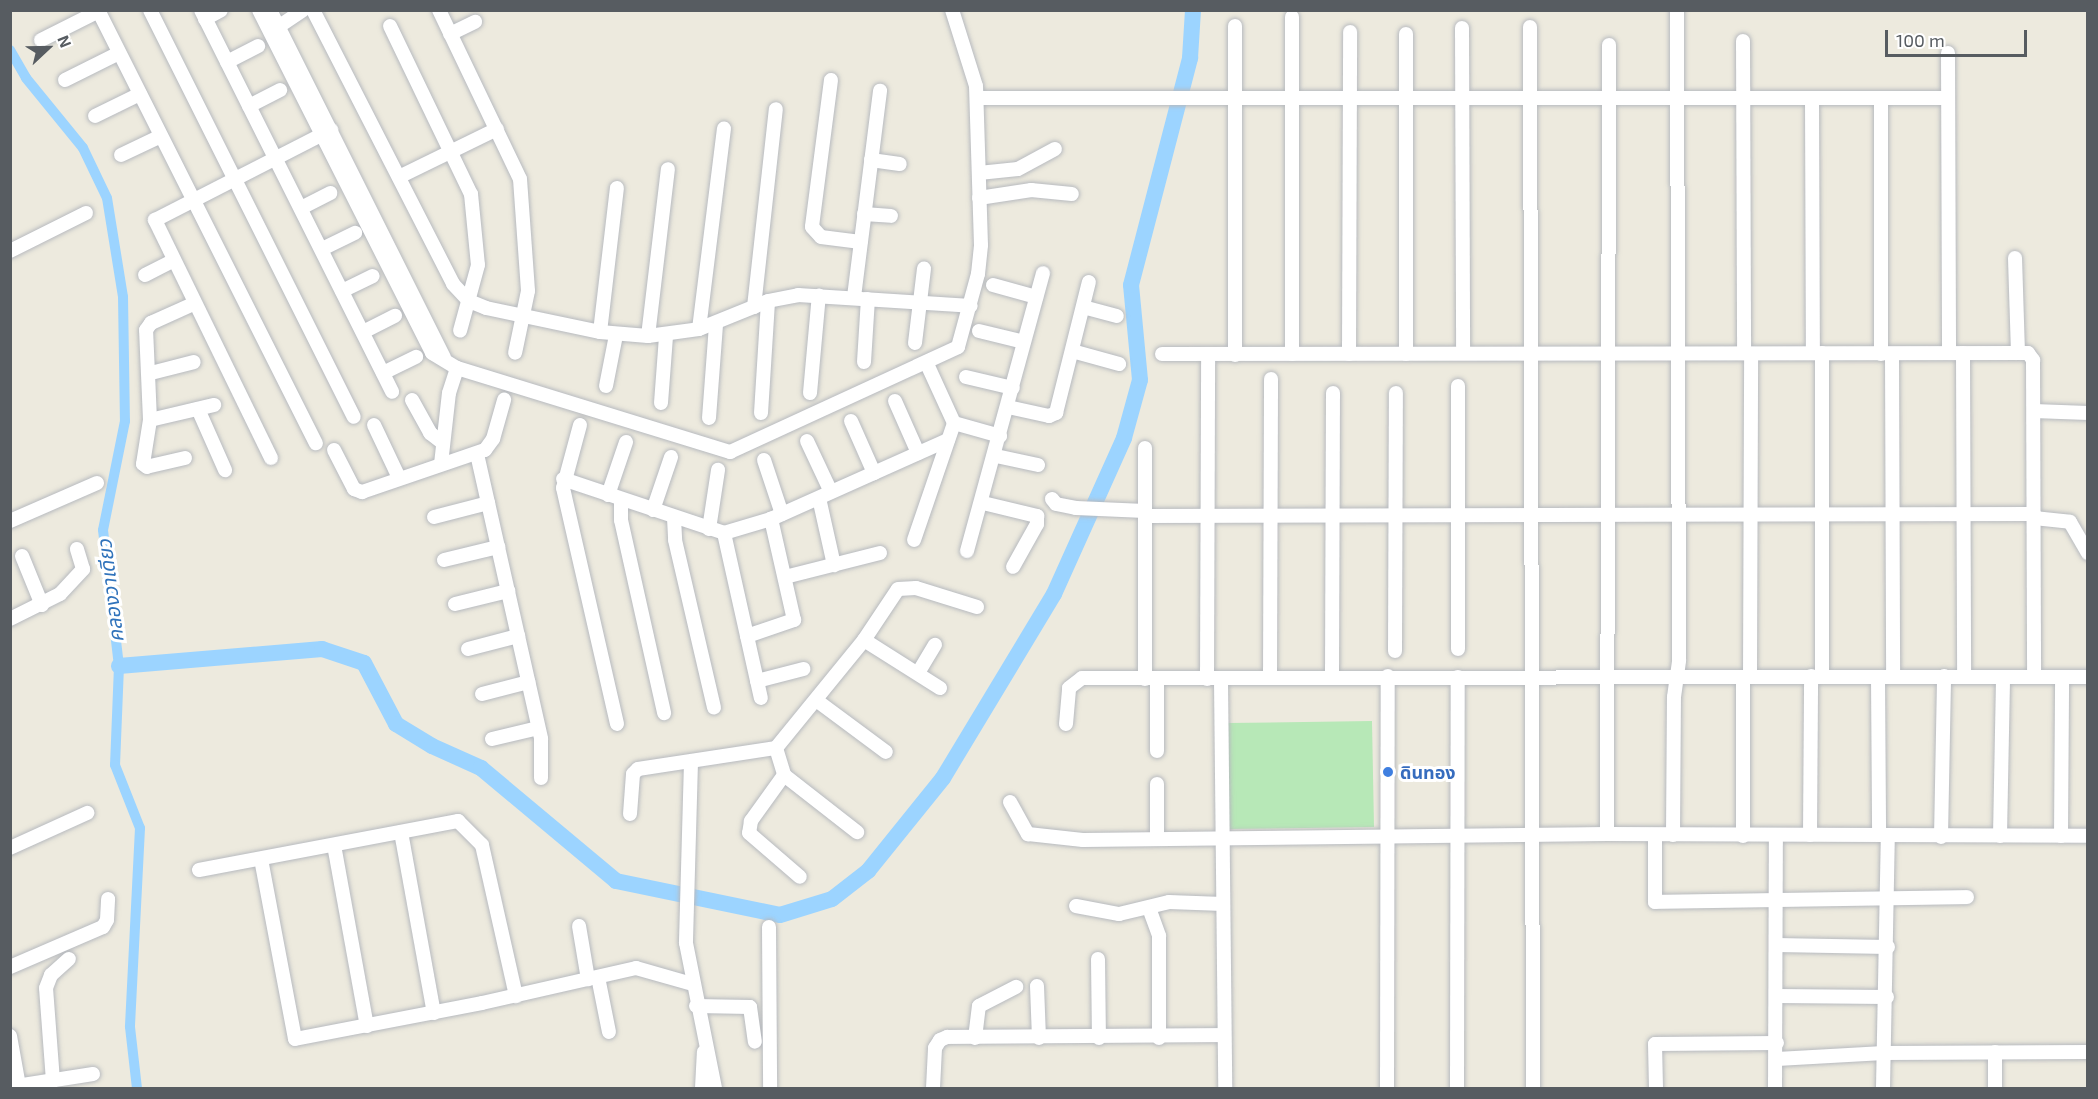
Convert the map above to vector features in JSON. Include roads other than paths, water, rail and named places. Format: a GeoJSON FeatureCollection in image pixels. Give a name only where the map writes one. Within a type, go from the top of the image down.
{"type":"FeatureCollection","features":[{"type":"Feature","properties":{"kind":"street"},"geometry":{"type":"LineString","coordinates":[[150,10],[354,417]]}},
{"type":"Feature","properties":{"kind":"street"},"geometry":{"type":"LineString","coordinates":[[221,10],[203,15],[392,392]]}},
{"type":"Feature","properties":{"kind":"street"},"geometry":{"type":"LineString","coordinates":[[303,10],[270,16],[326,132],[444,358],[457,368],[730,452],[927,364],[958,346],[971,306],[980,259],[980,198],[977,98],[952,10]]}},
{"type":"Feature","properties":{"kind":"street"},"geometry":{"type":"LineString","coordinates":[[312,10],[453,284],[470,301],[579,328],[616,335],[648,336],[666,336],[699,329],[768,301],[819,295],[971,306]]}},
{"type":"Feature","properties":{"kind":"street"},"geometry":{"type":"LineString","coordinates":[[438,10],[497,129],[522,189],[528,291],[515,353]]}},
{"type":"Feature","properties":{"kind":"street"},"geometry":{"type":"LineString","coordinates":[[1673,835],[1674,697],[1678,677],[1679,514],[1675,99],[1677,10]]}},
{"type":"Feature","properties":{"kind":"street"},"geometry":{"type":"LineString","coordinates":[[41,40],[98,11],[316,443]]}},
{"type":"Feature","properties":{"kind":"street"},"geometry":{"type":"LineString","coordinates":[[1292,17],[1292,354]]}},
{"type":"Feature","properties":{"kind":"street"},"geometry":{"type":"LineString","coordinates":[[450,34],[476,22]]}},
{"type":"Feature","properties":{"kind":"street"},"geometry":{"type":"LineString","coordinates":[[390,26],[468,184],[474,215],[478,265],[460,331]]}},
{"type":"Feature","properties":{"kind":"street"},"geometry":{"type":"LineString","coordinates":[[1235,26],[1235,355]]}},
{"type":"Feature","properties":{"kind":"street"},"geometry":{"type":"LineString","coordinates":[[1462,27],[1463,353]]}},
{"type":"Feature","properties":{"kind":"street"},"geometry":{"type":"LineString","coordinates":[[1530,27],[1533,353],[1531,835],[1533,1089]]}},
{"type":"Feature","properties":{"kind":"street"},"geometry":{"type":"LineString","coordinates":[[1349,354],[1350,32]]}},
{"type":"Feature","properties":{"kind":"street"},"geometry":{"type":"LineString","coordinates":[[1406,34],[1406,354]]}},
{"type":"Feature","properties":{"kind":"street"},"geometry":{"type":"LineString","coordinates":[[1743,41],[1751,514],[1743,836]]}},
{"type":"Feature","properties":{"kind":"street"},"geometry":{"type":"LineString","coordinates":[[1607,834],[1606,677],[1610,513],[1607,352],[1609,45]]}},
{"type":"Feature","properties":{"kind":"street"},"geometry":{"type":"LineString","coordinates":[[227,62],[258,46]]}},
{"type":"Feature","properties":{"kind":"street"},"geometry":{"type":"LineString","coordinates":[[65,80],[119,53]]}},
{"type":"Feature","properties":{"kind":"street"},"geometry":{"type":"LineString","coordinates":[[1948,53],[1963,514],[1964,676]]}},
{"type":"Feature","properties":{"kind":"street"},"geometry":{"type":"LineString","coordinates":[[831,80],[812,227],[821,237],[861,242]]}},
{"type":"Feature","properties":{"kind":"street"},"geometry":{"type":"LineString","coordinates":[[249,106],[280,90]]}},
{"type":"Feature","properties":{"kind":"street"},"geometry":{"type":"LineString","coordinates":[[864,362],[861,242],[880,91]]}},
{"type":"Feature","properties":{"kind":"street"},"geometry":{"type":"LineString","coordinates":[[96,116],[140,94]]}},
{"type":"Feature","properties":{"kind":"street"},"geometry":{"type":"LineString","coordinates":[[977,98],[1160,100],[1948,98]]}},
{"type":"Feature","properties":{"kind":"street"},"geometry":{"type":"LineString","coordinates":[[1810,835],[1822,515],[1812,98]]}},
{"type":"Feature","properties":{"kind":"street"},"geometry":{"type":"LineString","coordinates":[[1881,98],[1893,515],[1893,676]]}},
{"type":"Feature","properties":{"kind":"street"},"geometry":{"type":"LineString","coordinates":[[754,307],[776,109]]}},
{"type":"Feature","properties":{"kind":"street"},"geometry":{"type":"LineString","coordinates":[[399,177],[497,129]]}},
{"type":"Feature","properties":{"kind":"street"},"geometry":{"type":"LineString","coordinates":[[699,329],[724,129]]}},
{"type":"Feature","properties":{"kind":"street"},"geometry":{"type":"LineString","coordinates":[[271,458],[172,261],[155,220],[326,132]]}},
{"type":"Feature","properties":{"kind":"street"},"geometry":{"type":"LineString","coordinates":[[122,155],[161,136]]}},
{"type":"Feature","properties":{"kind":"street"},"geometry":{"type":"LineString","coordinates":[[979,173],[1027,166],[1054,149]]}},
{"type":"Feature","properties":{"kind":"street"},"geometry":{"type":"LineString","coordinates":[[871,160],[900,164]]}},
{"type":"Feature","properties":{"kind":"street"},"geometry":{"type":"LineString","coordinates":[[1027,166],[1030,190]]}},
{"type":"Feature","properties":{"kind":"street"},"geometry":{"type":"LineString","coordinates":[[648,336],[668,169]]}},
{"type":"Feature","properties":{"kind":"street"},"geometry":{"type":"LineString","coordinates":[[600,332],[617,188]]}},
{"type":"Feature","properties":{"kind":"street"},"geometry":{"type":"LineString","coordinates":[[980,198],[1030,190],[1072,194]]}},
{"type":"Feature","properties":{"kind":"street"},"geometry":{"type":"LineString","coordinates":[[301,208],[330,193]]}},
{"type":"Feature","properties":{"kind":"street"},"geometry":{"type":"LineString","coordinates":[[10,251],[86,213]]}},
{"type":"Feature","properties":{"kind":"street"},"geometry":{"type":"LineString","coordinates":[[864,214],[891,216]]}},
{"type":"Feature","properties":{"kind":"street"},"geometry":{"type":"LineString","coordinates":[[322,249],[355,233]]}},
{"type":"Feature","properties":{"kind":"street"},"geometry":{"type":"LineString","coordinates":[[2015,258],[2018,353]]}},
{"type":"Feature","properties":{"kind":"street"},"geometry":{"type":"LineString","coordinates":[[145,275],[172,261]]}},
{"type":"Feature","properties":{"kind":"street"},"geometry":{"type":"LineString","coordinates":[[915,343],[924,269]]}},
{"type":"Feature","properties":{"kind":"street"},"geometry":{"type":"LineString","coordinates":[[967,551],[996,456],[1043,273]]}},
{"type":"Feature","properties":{"kind":"street"},"geometry":{"type":"LineString","coordinates":[[342,291],[373,276]]}},
{"type":"Feature","properties":{"kind":"street"},"geometry":{"type":"LineString","coordinates":[[1008,407],[1054,415],[1089,282]]}},
{"type":"Feature","properties":{"kind":"street"},"geometry":{"type":"LineString","coordinates":[[993,285],[1036,297]]}},
{"type":"Feature","properties":{"kind":"street"},"geometry":{"type":"LineString","coordinates":[[810,393],[819,295]]}},
{"type":"Feature","properties":{"kind":"street"},"geometry":{"type":"LineString","coordinates":[[761,413],[768,301]]}},
{"type":"Feature","properties":{"kind":"street"},"geometry":{"type":"LineString","coordinates":[[185,458],[144,466],[150,420],[147,327],[193,304]]}},
{"type":"Feature","properties":{"kind":"street"},"geometry":{"type":"LineString","coordinates":[[1083,307],[1117,316]]}},
{"type":"Feature","properties":{"kind":"street"},"geometry":{"type":"LineString","coordinates":[[363,332],[395,316]]}},
{"type":"Feature","properties":{"kind":"street"},"geometry":{"type":"LineString","coordinates":[[709,418],[716,324]]}},
{"type":"Feature","properties":{"kind":"street"},"geometry":{"type":"LineString","coordinates":[[979,331],[1024,342]]}},
{"type":"Feature","properties":{"kind":"street"},"geometry":{"type":"LineString","coordinates":[[606,386],[616,335]]}},
{"type":"Feature","properties":{"kind":"street"},"geometry":{"type":"LineString","coordinates":[[661,403],[666,336]]}},
{"type":"Feature","properties":{"kind":"street"},"geometry":{"type":"LineString","coordinates":[[1072,351],[1119,364]]}},
{"type":"Feature","properties":{"kind":"street"},"geometry":{"type":"LineString","coordinates":[[1162,354],[1677,351],[1748,354],[2030,354],[2033,360],[2034,411],[2034,676]]}},
{"type":"Feature","properties":{"kind":"street"},"geometry":{"type":"LineString","coordinates":[[1208,355],[1206,516],[1223,838],[1225,1089]]}},
{"type":"Feature","properties":{"kind":"street"},"geometry":{"type":"LineString","coordinates":[[382,373],[416,357]]}},
{"type":"Feature","properties":{"kind":"street"},"geometry":{"type":"LineString","coordinates":[[150,373],[194,362]]}},
{"type":"Feature","properties":{"kind":"street"},"geometry":{"type":"LineString","coordinates":[[914,540],[954,423],[927,364]]}},
{"type":"Feature","properties":{"kind":"street"},"geometry":{"type":"LineString","coordinates":[[441,464],[449,393],[457,368]]}},
{"type":"Feature","properties":{"kind":"street"},"geometry":{"type":"LineString","coordinates":[[966,377],[1013,388]]}},
{"type":"Feature","properties":{"kind":"street"},"geometry":{"type":"LineString","coordinates":[[1270,677],[1271,379]]}},
{"type":"Feature","properties":{"kind":"street"},"geometry":{"type":"LineString","coordinates":[[1458,386],[1458,649]]}},
{"type":"Feature","properties":{"kind":"street"},"geometry":{"type":"LineString","coordinates":[[1332,676],[1333,393]]}},
{"type":"Feature","properties":{"kind":"street"},"geometry":{"type":"LineString","coordinates":[[1395,651],[1396,393]]}},
{"type":"Feature","properties":{"kind":"street"},"geometry":{"type":"LineString","coordinates":[[412,400],[430,433],[443,443]]}},
{"type":"Feature","properties":{"kind":"street"},"geometry":{"type":"LineString","coordinates":[[334,450],[357,491],[477,454],[493,439],[504,400]]}},
{"type":"Feature","properties":{"kind":"street"},"geometry":{"type":"LineString","coordinates":[[895,401],[918,453]]}},
{"type":"Feature","properties":{"kind":"street"},"geometry":{"type":"LineString","coordinates":[[150,420],[214,405]]}},
{"type":"Feature","properties":{"kind":"street"},"geometry":{"type":"LineString","coordinates":[[198,409],[225,470]]}},
{"type":"Feature","properties":{"kind":"street"},"geometry":{"type":"LineString","coordinates":[[2034,411],[2088,413]]}},
{"type":"Feature","properties":{"kind":"street"},"geometry":{"type":"LineString","coordinates":[[851,421],[874,472]]}},
{"type":"Feature","properties":{"kind":"street"},"geometry":{"type":"LineString","coordinates":[[954,423],[1000,436]]}},
{"type":"Feature","properties":{"kind":"street"},"geometry":{"type":"LineString","coordinates":[[374,425],[399,478]]}},
{"type":"Feature","properties":{"kind":"street"},"geometry":{"type":"LineString","coordinates":[[580,425],[563,479],[617,724]]}},
{"type":"Feature","properties":{"kind":"street"},"geometry":{"type":"LineString","coordinates":[[563,479],[724,533],[776,517],[948,440]]}},
{"type":"Feature","properties":{"kind":"street"},"geometry":{"type":"LineString","coordinates":[[807,441],[825,495],[834,565]]}},
{"type":"Feature","properties":{"kind":"street"},"geometry":{"type":"LineString","coordinates":[[626,442],[614,497],[664,713]]}},
{"type":"Feature","properties":{"kind":"street"},"geometry":{"type":"LineString","coordinates":[[1145,448],[1151,679],[1157,751]]}},
{"type":"Feature","properties":{"kind":"street"},"geometry":{"type":"LineString","coordinates":[[477,454],[538,728],[541,778]]}},
{"type":"Feature","properties":{"kind":"street"},"geometry":{"type":"LineString","coordinates":[[996,456],[1038,465]]}},
{"type":"Feature","properties":{"kind":"street"},"geometry":{"type":"LineString","coordinates":[[653,510],[671,457]]}},
{"type":"Feature","properties":{"kind":"street"},"geometry":{"type":"LineString","coordinates":[[747,636],[794,620],[764,460]]}},
{"type":"Feature","properties":{"kind":"street"},"geometry":{"type":"LineString","coordinates":[[709,529],[718,470]]}},
{"type":"Feature","properties":{"kind":"street"},"geometry":{"type":"LineString","coordinates":[[10,521],[97,483]]}},
{"type":"Feature","properties":{"kind":"street"},"geometry":{"type":"LineString","coordinates":[[1052,499],[1056,504],[1076,508],[1206,516],[1333,513],[1610,513],[2034,516],[2070,522],[2088,553]]}},
{"type":"Feature","properties":{"kind":"street"},"geometry":{"type":"LineString","coordinates":[[434,517],[488,503]]}},
{"type":"Feature","properties":{"kind":"street"},"geometry":{"type":"LineString","coordinates":[[983,503],[1037,516],[1037,524],[1013,567]]}},
{"type":"Feature","properties":{"kind":"street"},"geometry":{"type":"LineString","coordinates":[[674,518],[675,540],[714,708]]}},
{"type":"Feature","properties":{"kind":"street"},"geometry":{"type":"LineString","coordinates":[[724,533],[761,698]]}},
{"type":"Feature","properties":{"kind":"street"},"geometry":{"type":"LineString","coordinates":[[444,560],[498,547]]}},
{"type":"Feature","properties":{"kind":"street"},"geometry":{"type":"LineString","coordinates":[[10,619],[54,600],[68,581],[82,571],[77,549]]}},
{"type":"Feature","properties":{"kind":"street"},"geometry":{"type":"LineString","coordinates":[[785,577],[880,553]]}},
{"type":"Feature","properties":{"kind":"street"},"geometry":{"type":"LineString","coordinates":[[22,556],[42,605]]}},
{"type":"Feature","properties":{"kind":"street"},"geometry":{"type":"LineString","coordinates":[[630,814],[635,771],[776,748],[864,640],[902,587],[916,588],[977,607]]}},
{"type":"Feature","properties":{"kind":"street"},"geometry":{"type":"LineString","coordinates":[[455,604],[508,591]]}},
{"type":"Feature","properties":{"kind":"street"},"geometry":{"type":"LineString","coordinates":[[468,649],[518,636]]}},
{"type":"Feature","properties":{"kind":"street"},"geometry":{"type":"LineString","coordinates":[[864,640],[940,688]]}},
{"type":"Feature","properties":{"kind":"street"},"geometry":{"type":"LineString","coordinates":[[918,674],[935,645]]}},
{"type":"Feature","properties":{"kind":"street"},"geometry":{"type":"LineString","coordinates":[[757,681],[803,669]]}},
{"type":"Feature","properties":{"kind":"street"},"geometry":{"type":"LineString","coordinates":[[1387,1089],[1388,676]]}},
{"type":"Feature","properties":{"kind":"street"},"geometry":{"type":"LineString","coordinates":[[1941,837],[1944,676]]}},
{"type":"Feature","properties":{"kind":"street"},"geometry":{"type":"LineString","coordinates":[[1457,1089],[1458,677]]}},
{"type":"Feature","properties":{"kind":"street"},"geometry":{"type":"LineString","coordinates":[[1878,677],[1883,835],[1888,896],[1883,1089]]}},
{"type":"Feature","properties":{"kind":"street"},"geometry":{"type":"LineString","coordinates":[[2001,836],[2003,677]]}},
{"type":"Feature","properties":{"kind":"street"},"geometry":{"type":"LineString","coordinates":[[2061,836],[2062,677]]}},
{"type":"Feature","properties":{"kind":"street"},"geometry":{"type":"LineString","coordinates":[[1066,724],[1069,688],[1079,678],[2088,677]]}},
{"type":"Feature","properties":{"kind":"street"},"geometry":{"type":"LineString","coordinates":[[482,694],[528,682]]}},
{"type":"Feature","properties":{"kind":"street"},"geometry":{"type":"LineString","coordinates":[[816,700],[886,752]]}},
{"type":"Feature","properties":{"kind":"street"},"geometry":{"type":"LineString","coordinates":[[492,739],[538,728]]}},
{"type":"Feature","properties":{"kind":"street"},"geometry":{"type":"LineString","coordinates":[[776,748],[784,775],[857,832]]}},
{"type":"Feature","properties":{"kind":"street"},"geometry":{"type":"LineString","coordinates":[[691,762],[685,917],[692,984],[704,1050],[715,1089]]}},
{"type":"Feature","properties":{"kind":"street"},"geometry":{"type":"LineString","coordinates":[[784,775],[751,821],[749,833],[800,877]]}},
{"type":"Feature","properties":{"kind":"street"},"geometry":{"type":"LineString","coordinates":[[1156,839],[1157,784]]}},
{"type":"Feature","properties":{"kind":"street"},"geometry":{"type":"LineString","coordinates":[[1010,802],[1023,831],[1036,837],[1156,839],[1607,834],[2088,836]]}},
{"type":"Feature","properties":{"kind":"street"},"geometry":{"type":"LineString","coordinates":[[10,848],[87,813]]}},
{"type":"Feature","properties":{"kind":"street"},"geometry":{"type":"LineString","coordinates":[[199,870],[458,821],[479,839],[516,996]]}},
{"type":"Feature","properties":{"kind":"street"},"geometry":{"type":"LineString","coordinates":[[401,832],[434,1013]]}},
{"type":"Feature","properties":{"kind":"street"},"geometry":{"type":"LineString","coordinates":[[1655,835],[1655,902],[1775,901],[1888,896],[1967,897]]}},
{"type":"Feature","properties":{"kind":"street"},"geometry":{"type":"LineString","coordinates":[[1775,1089],[1777,1059],[1776,835]]}},
{"type":"Feature","properties":{"kind":"street"},"geometry":{"type":"LineString","coordinates":[[334,846],[367,1026]]}},
{"type":"Feature","properties":{"kind":"street"},"geometry":{"type":"LineString","coordinates":[[261,859],[295,1039],[516,996],[636,968],[692,984]]}},
{"type":"Feature","properties":{"kind":"street"},"geometry":{"type":"LineString","coordinates":[[10,967],[103,927],[108,899]]}},
{"type":"Feature","properties":{"kind":"street"},"geometry":{"type":"LineString","coordinates":[[1076,906],[1113,913],[1149,908],[1169,902],[1223,904]]}},
{"type":"Feature","properties":{"kind":"street"},"geometry":{"type":"LineString","coordinates":[[1149,908],[1159,936],[1160,1038]]}},
{"type":"Feature","properties":{"kind":"street"},"geometry":{"type":"LineString","coordinates":[[579,926],[609,1032]]}},
{"type":"Feature","properties":{"kind":"street"},"geometry":{"type":"LineString","coordinates":[[769,927],[770,1089]]}},
{"type":"Feature","properties":{"kind":"street"},"geometry":{"type":"LineString","coordinates":[[1776,945],[1888,947]]}},
{"type":"Feature","properties":{"kind":"street"},"geometry":{"type":"LineString","coordinates":[[53,1081],[46,988],[51,975],[69,959]]}},
{"type":"Feature","properties":{"kind":"street"},"geometry":{"type":"LineString","coordinates":[[1098,959],[1099,1038]]}},
{"type":"Feature","properties":{"kind":"street"},"geometry":{"type":"LineString","coordinates":[[1037,986],[1039,1038]]}},
{"type":"Feature","properties":{"kind":"street"},"geometry":{"type":"LineString","coordinates":[[975,1038],[979,1006],[1016,987]]}},
{"type":"Feature","properties":{"kind":"street"},"geometry":{"type":"LineString","coordinates":[[1776,996],[1887,997]]}},
{"type":"Feature","properties":{"kind":"street"},"geometry":{"type":"LineString","coordinates":[[696,1006],[750,1006],[754,1042]]}},
{"type":"Feature","properties":{"kind":"street"},"geometry":{"type":"LineString","coordinates":[[933,1089],[937,1043],[947,1037],[1160,1038],[1224,1035]]}},
{"type":"Feature","properties":{"kind":"street"},"geometry":{"type":"LineString","coordinates":[[10,1036],[15,1087],[93,1074]]}},
{"type":"Feature","properties":{"kind":"street"},"geometry":{"type":"LineString","coordinates":[[1656,1089],[1655,1044],[1777,1043]]}},
{"type":"Feature","properties":{"kind":"street"},"geometry":{"type":"LineString","coordinates":[[702,1089],[704,1050]]}},
{"type":"Feature","properties":{"kind":"street"},"geometry":{"type":"LineString","coordinates":[[1995,1052],[1995,1089]]}},
{"type":"Feature","properties":{"kind":"street"},"geometry":{"type":"LineString","coordinates":[[1777,1059],[1884,1053],[2088,1052]]}},
{"type":"Feature","properties":{"kind":"waterway"},"geometry":{"type":"LineString","coordinates":[[119,666],[322,649],[364,663],[396,724],[432,746],[481,768],[616,881],[780,915],[832,899],[868,871],[943,778],[1054,594],[1124,438],[1140,380],[1131,285],[1190,58],[1193,10]]}},
{"type":"Feature","properties":{"kind":"waterway","name":"คลองวาเดียว"},"geometry":{"type":"LineString","coordinates":[[10,50],[26,78],[83,148],[107,198],[123,297],[125,421],[103,530],[119,666],[115,765],[140,828],[130,1027],[137,1088]]}},
{"type":"Feature","properties":{"kind":"place","name":"ดินทอง"},"geometry":{"type":"Point","coordinates":[1388,772]}}]}
